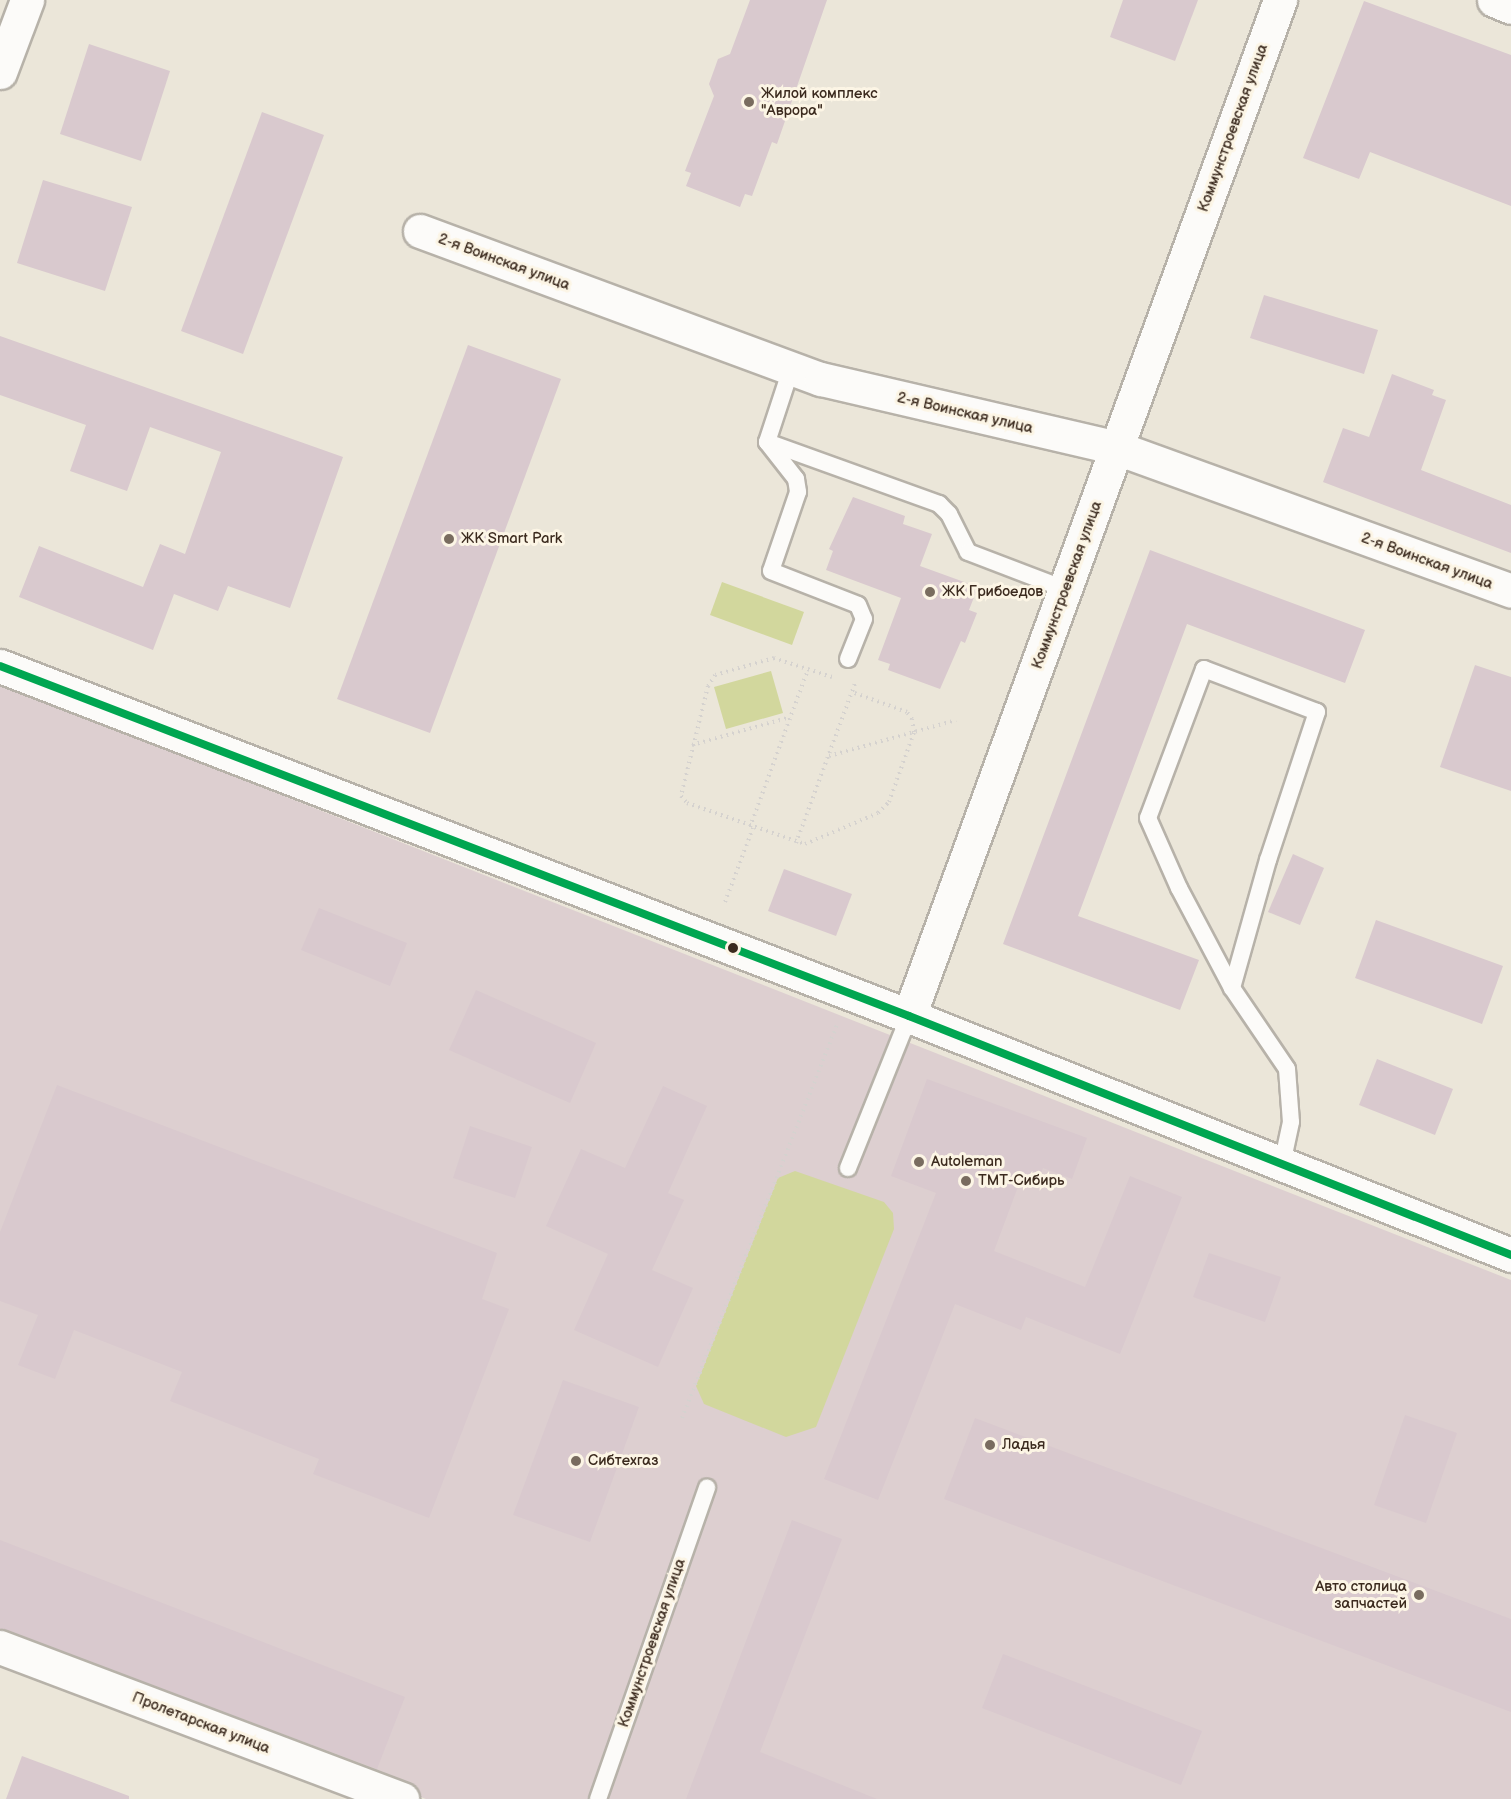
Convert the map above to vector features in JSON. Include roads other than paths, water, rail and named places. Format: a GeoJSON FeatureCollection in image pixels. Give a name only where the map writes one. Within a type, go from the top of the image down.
{"type":"FeatureCollection","features":[{"type":"Feature","properties":{"kind":"street"},"geometry":{"type":"LineString","coordinates":[[0,72],[27,0]]}},
{"type":"Feature","properties":{"kind":"street","name":"Коммунстроевская улица"},"geometry":{"type":"LineString","coordinates":[[909,1016],[1280,0]]}},
{"type":"Feature","properties":{"kind":"street"},"geometry":{"type":"LineString","coordinates":[[1494,0],[1511,7]]}},
{"type":"Feature","properties":{"kind":"street","name":"2-я Воинская улица"},"geometry":{"type":"LineString","coordinates":[[420,231],[820,379],[1117,448],[1511,591]]}},
{"type":"Feature","properties":{"kind":"street"},"geometry":{"type":"LineString","coordinates":[[0,666],[909,1016],[1511,1255]]}},
{"type":"Feature","properties":{"kind":"street","name":"Пролетарская улица"},"geometry":{"type":"LineString","coordinates":[[0,1647],[402,1799]]}},
{"type":"Feature","properties":{"kind":"lane"},"geometry":{"type":"LineString","coordinates":[[767,442],[791,369]]}},
{"type":"Feature","properties":{"kind":"lane"},"geometry":{"type":"LineString","coordinates":[[767,442],[939,504],[949,514],[968,552],[1065,589]]}},
{"type":"Feature","properties":{"kind":"lane"},"geometry":{"type":"LineString","coordinates":[[767,442],[798,485],[771,572],[858,605],[864,619],[848,659]]}},
{"type":"Feature","properties":{"kind":"lane"},"geometry":{"type":"LineString","coordinates":[[1232,988],[1268,860],[1317,712],[1204,669],[1148,818],[1179,888],[1232,988],[1287,1069],[1291,1122],[1282,1164]]}},
{"type":"Feature","properties":{"kind":"lane","name":"Коммунстроевская улица"},"geometry":{"type":"LineString","coordinates":[[849,1168],[909,1016]]}},
{"type":"Feature","properties":{"kind":"lane","name":"Коммунстроевская улица"},"geometry":{"type":"LineString","coordinates":[[598,1799],[707,1487]]}},
{"type":"Feature","properties":{"kind":"place","name":"Жилой комплекс \"Аврора\""},"geometry":{"type":"Point","coordinates":[749,102]}},
{"type":"Feature","properties":{"kind":"place","name":"ЖК Smart Park"},"geometry":{"type":"Point","coordinates":[449,539]}},
{"type":"Feature","properties":{"kind":"place","name":"ЖК Грибоедов"},"geometry":{"type":"Point","coordinates":[930,592]}},
{"type":"Feature","properties":{"kind":"place","name":"Autoleman"},"geometry":{"type":"Point","coordinates":[919,1162]}},
{"type":"Feature","properties":{"kind":"place","name":"ТМТ-Сибирь"},"geometry":{"type":"Point","coordinates":[966,1181]}},
{"type":"Feature","properties":{"kind":"place","name":"Ладья"},"geometry":{"type":"Point","coordinates":[990,1445]}},
{"type":"Feature","properties":{"kind":"place","name":"Сибтехгаз"},"geometry":{"type":"Point","coordinates":[576,1461]}},
{"type":"Feature","properties":{"kind":"place","name":"Авто столица запчастей"},"geometry":{"type":"Point","coordinates":[1419,1595]}}]}
